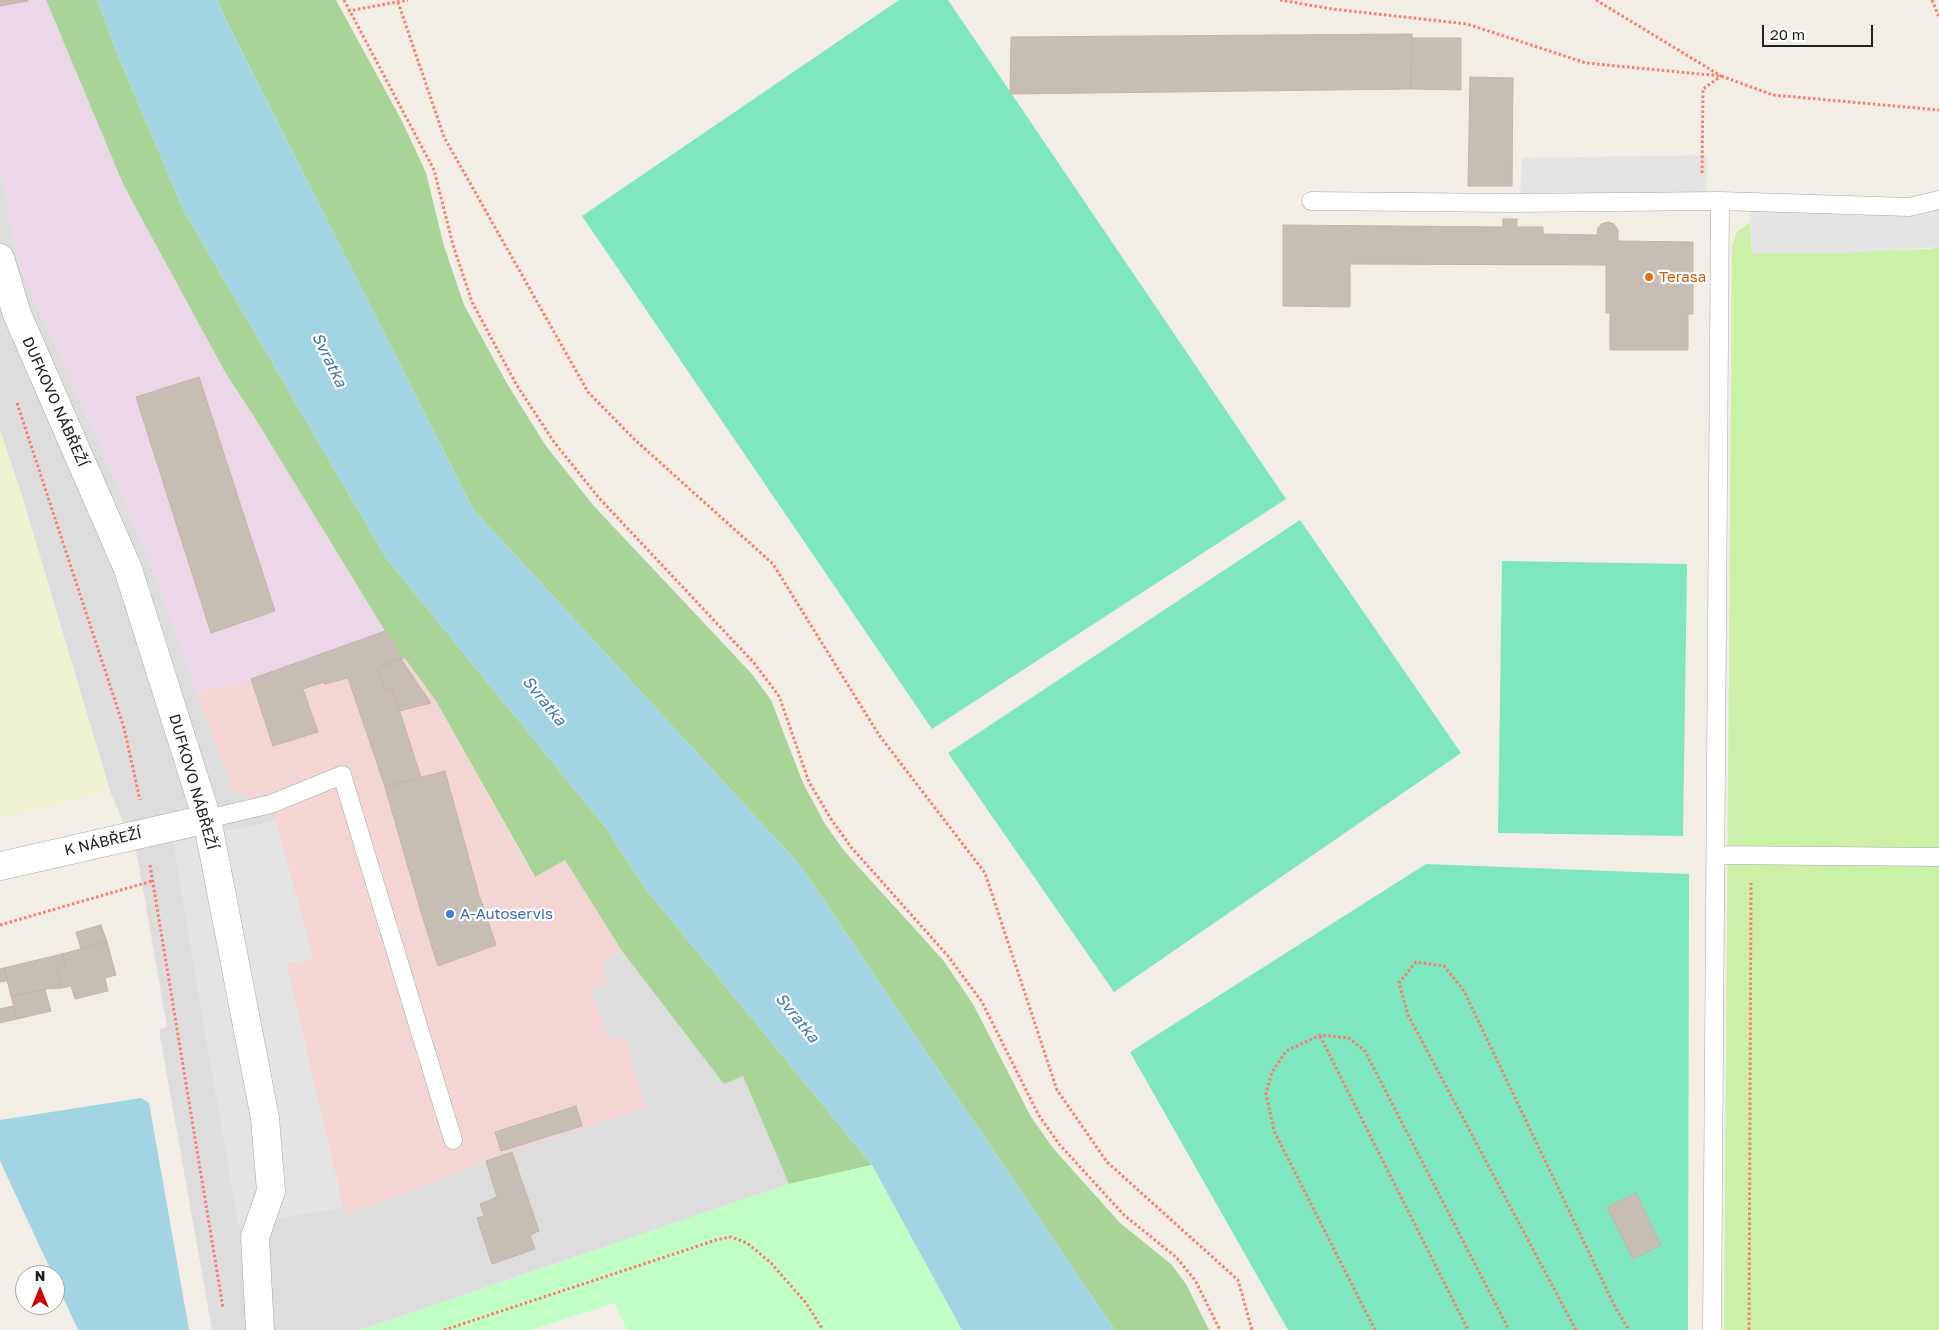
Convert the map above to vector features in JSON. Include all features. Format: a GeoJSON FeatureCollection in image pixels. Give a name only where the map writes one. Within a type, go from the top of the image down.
{"type":"FeatureCollection","features":[{"type":"Feature","properties":{"kind":"street","name":"DUFKOVO NÁBŘEŽÍ"},"geometry":{"type":"LineString","coordinates":[[0,258],[17,314],[128,569],[207,819],[265,1118],[271,1190],[255,1237],[260,1330]]}},
{"type":"Feature","properties":{"kind":"street","name":"K NÁBŘEŽÍ"},"geometry":{"type":"LineString","coordinates":[[0,866],[207,819]]}},
{"type":"Feature","properties":{"kind":"lane"},"geometry":{"type":"LineString","coordinates":[[1311,201],[1720,201],[1909,207],[1939,200]]}},
{"type":"Feature","properties":{"kind":"lane"},"geometry":{"type":"LineString","coordinates":[[1712,1330],[1720,201]]}},
{"type":"Feature","properties":{"kind":"lane"},"geometry":{"type":"LineString","coordinates":[[207,819],[271,804],[342,775],[453,1140]]}},
{"type":"Feature","properties":{"kind":"lane"},"geometry":{"type":"LineString","coordinates":[[1716,855],[1939,857]]}},
{"type":"Feature","properties":{"kind":"path"},"geometry":{"type":"LineString","coordinates":[[344,0],[348,11],[416,133],[434,170],[453,245],[472,302],[516,384],[554,442],[599,498],[754,663],[774,689],[779,696],[809,782],[831,819],[851,846],[948,956],[982,1002],[1038,1114],[1060,1144],[1124,1215],[1176,1257],[1195,1280],[1220,1330]]}},
{"type":"Feature","properties":{"kind":"path"},"geometry":{"type":"LineString","coordinates":[[348,11],[408,0]]}},
{"type":"Feature","properties":{"kind":"path"},"geometry":{"type":"LineString","coordinates":[[1280,0],[1332,10],[1467,24],[1586,63],[1721,76]]}},
{"type":"Feature","properties":{"kind":"path"},"geometry":{"type":"LineString","coordinates":[[1596,0],[1721,76],[1773,95],[1939,110]]}},
{"type":"Feature","properties":{"kind":"path"},"geometry":{"type":"LineString","coordinates":[[1932,0],[1939,17]]}},
{"type":"Feature","properties":{"kind":"path"},"geometry":{"type":"LineString","coordinates":[[398,2],[444,137],[588,392],[634,440],[774,564],[879,735],[985,872],[1057,1090],[1107,1162],[1238,1280],[1252,1330]]}},
{"type":"Feature","properties":{"kind":"path"},"geometry":{"type":"LineString","coordinates":[[1702,201],[1703,89],[1721,76]]}},
{"type":"Feature","properties":{"kind":"path"},"geometry":{"type":"LineString","coordinates":[[16,399],[124,728],[140,801],[224,1310]]}},
{"type":"Feature","properties":{"kind":"path"},"geometry":{"type":"LineString","coordinates":[[1749,1330],[1751,855]]}},
{"type":"Feature","properties":{"kind":"path"},"geometry":{"type":"LineString","coordinates":[[0,925],[152,881]]}},
{"type":"Feature","properties":{"kind":"path"},"geometry":{"type":"LineString","coordinates":[[1576,1330],[1408,1016],[1399,983],[1416,962],[1444,966],[1464,991],[1615,1308],[1630,1330]]}},
{"type":"Feature","properties":{"kind":"path"},"geometry":{"type":"LineString","coordinates":[[1375,1330],[1274,1131],[1266,1093],[1272,1072],[1286,1051],[1320,1035],[1349,1038],[1365,1051],[1510,1330]]}},
{"type":"Feature","properties":{"kind":"path"},"geometry":{"type":"LineString","coordinates":[[1320,1035],[1468,1330]]}},
{"type":"Feature","properties":{"kind":"path"},"geometry":{"type":"LineString","coordinates":[[444,1330],[716,1240],[731,1237],[747,1242],[771,1263],[806,1303],[823,1330]]}},
{"type":"Feature","properties":{"kind":"shaded area"},"geometry":{"type":"Polygon","coordinates":[[[0,0],[46,0],[124,186],[225,372],[385,631],[251,679],[197,693],[153,569],[105,455],[20,268],[0,167],[0,0]]]}},
{"type":"Feature","properties":{"kind":"shaded area"},"geometry":{"type":"Polygon","coordinates":[[[1707,155],[1706,201],[1520,203],[1522,158],[1707,155]]]}},
{"type":"Feature","properties":{"kind":"shaded area"},"geometry":{"type":"Polygon","coordinates":[[[0,167],[20,268],[105,455],[153,569],[232,789],[270,795],[313,958],[286,964],[345,1215],[458,1173],[505,1153],[512,1152],[625,1036],[611,1041],[590,991],[601,960],[622,951],[724,1083],[743,1076],[789,1184],[360,1330],[212,1330],[159,1030],[167,1027],[137,855],[110,791],[21,493],[0,430],[0,167]]]}},
{"type":"Feature","properties":{"kind":"shaded area"},"geometry":{"type":"Polygon","coordinates":[[[1939,200],[1939,247],[1846,253],[1752,253],[1750,202],[1939,200]]]}},
{"type":"Feature","properties":{"kind":"shaded area","name":"A-Autoservis"},"geometry":{"type":"Polygon","coordinates":[[[385,631],[436,701],[534,877],[565,860],[622,951],[602,960],[608,982],[590,991],[611,1041],[625,1036],[645,1108],[505,1153],[458,1173],[345,1215],[286,963],[313,958],[269,795],[252,800],[232,789],[197,693],[251,679],[385,631]]]}},
{"type":"Feature","properties":{"kind":"shaded area"},"geometry":{"type":"Polygon","coordinates":[[[276,821],[313,958],[286,964],[343,1207],[238,1226],[173,842],[276,821]]]}},
{"type":"Feature","properties":{"kind":"green space"},"geometry":{"type":"Polygon","coordinates":[[[46,0],[97,0],[119,58],[184,211],[386,558],[607,829],[645,888],[872,1165],[789,1184],[743,1076],[724,1084],[622,951],[565,860],[535,877],[436,701],[385,631],[225,372],[124,186],[46,0]]]}},
{"type":"Feature","properties":{"kind":"green space"},"geometry":{"type":"Polygon","coordinates":[[[218,0],[336,0],[403,123],[426,173],[444,246],[464,305],[509,387],[546,446],[593,505],[751,673],[771,700],[803,783],[825,824],[845,852],[943,960],[973,1004],[1031,1117],[1053,1148],[1120,1223],[1171,1264],[1186,1284],[1209,1330],[1115,1330],[799,864],[473,509],[224,16],[218,0]]]}},
{"type":"Feature","properties":{"kind":"green space"},"geometry":{"type":"Polygon","coordinates":[[[899,0],[948,0],[1286,499],[932,729],[582,216],[899,0]]]}},
{"type":"Feature","properties":{"kind":"green space"},"geometry":{"type":"Polygon","coordinates":[[[1750,222],[1752,253],[1930,249],[1939,247],[1939,1330],[1724,1330],[1732,246],[1737,232],[1750,222]]]}},
{"type":"Feature","properties":{"kind":"green space"},"geometry":{"type":"Polygon","coordinates":[[[0,430],[21,493],[110,791],[0,818],[0,430]]]}},
{"type":"Feature","properties":{"kind":"green space"},"geometry":{"type":"Polygon","coordinates":[[[1300,520],[1461,753],[1114,992],[948,753],[1300,520]]]}},
{"type":"Feature","properties":{"kind":"green space"},"geometry":{"type":"Polygon","coordinates":[[[1502,561],[1687,564],[1683,836],[1498,833],[1502,561]]]}},
{"type":"Feature","properties":{"kind":"green space"},"geometry":{"type":"Polygon","coordinates":[[[1426,864],[1689,874],[1688,1330],[1288,1330],[1130,1052],[1426,864]]]}},
{"type":"Feature","properties":{"kind":"green space"},"geometry":{"type":"Polygon","coordinates":[[[872,1165],[962,1330],[627,1330],[614,1303],[531,1330],[360,1330],[789,1184],[872,1165]]]}},
{"type":"Feature","properties":{"kind":"water","name":"Svratka"},"geometry":{"type":"Polygon","coordinates":[[[97,0],[218,0],[224,16],[473,509],[799,864],[1115,1330],[962,1330],[872,1165],[645,888],[607,829],[386,558],[184,211],[119,58],[97,0]]]}},
{"type":"Feature","properties":{"kind":"water"},"geometry":{"type":"Polygon","coordinates":[[[141,1098],[149,1103],[189,1330],[78,1330],[65,1302],[65,1265],[48,1265],[0,1161],[0,1120],[141,1098]]]}},
{"type":"Feature","properties":{"kind":"building"},"geometry":{"type":"Polygon","coordinates":[[[0,0],[28,0],[28,1],[0,6],[0,0]]]}},
{"type":"Feature","properties":{"kind":"building"},"geometry":{"type":"Polygon","coordinates":[[[1412,34],[1411,89],[1010,94],[1011,37],[1412,34]]]}},
{"type":"Feature","properties":{"kind":"building"},"geometry":{"type":"Polygon","coordinates":[[[1412,38],[1461,38],[1461,90],[1411,89],[1412,38]]]}},
{"type":"Feature","properties":{"kind":"building"},"geometry":{"type":"Polygon","coordinates":[[[1470,77],[1513,78],[1512,186],[1468,186],[1470,77]]]}},
{"type":"Feature","properties":{"kind":"building"},"geometry":{"type":"Polygon","coordinates":[[[1503,219],[1517,219],[1517,227],[1543,227],[1543,234],[1597,235],[1601,224],[1608,222],[1614,224],[1618,230],[1618,241],[1693,242],[1693,314],[1688,314],[1688,350],[1610,350],[1610,313],[1606,313],[1606,265],[1350,264],[1350,307],[1283,306],[1283,225],[1503,227],[1503,219]]]}},
{"type":"Feature","properties":{"kind":"building"},"geometry":{"type":"Polygon","coordinates":[[[199,377],[275,611],[211,633],[136,397],[199,377]]]}},
{"type":"Feature","properties":{"kind":"building"},"geometry":{"type":"Polygon","coordinates":[[[385,631],[404,658],[378,668],[385,691],[392,688],[421,777],[385,787],[348,678],[325,684],[324,682],[303,689],[318,732],[273,746],[251,679],[385,631]]]}},
{"type":"Feature","properties":{"kind":"building"},"geometry":{"type":"Polygon","coordinates":[[[401,659],[431,703],[399,711],[392,688],[385,691],[378,668],[401,659]]]}},
{"type":"Feature","properties":{"kind":"building"},"geometry":{"type":"Polygon","coordinates":[[[445,771],[479,895],[496,945],[438,966],[385,787],[445,771]]]}},
{"type":"Feature","properties":{"kind":"building"},"geometry":{"type":"Polygon","coordinates":[[[101,925],[107,942],[81,949],[76,932],[101,925]]]}},
{"type":"Feature","properties":{"kind":"building"},"geometry":{"type":"Polygon","coordinates":[[[107,942],[116,975],[105,978],[108,991],[75,999],[71,986],[62,988],[56,969],[66,967],[62,954],[107,942]]]}},
{"type":"Feature","properties":{"kind":"building"},"geometry":{"type":"Polygon","coordinates":[[[62,954],[66,967],[56,969],[62,988],[45,989],[11,996],[4,968],[62,954]]]}},
{"type":"Feature","properties":{"kind":"building"},"geometry":{"type":"Polygon","coordinates":[[[4,968],[7,981],[0,982],[0,969],[4,968]]]}},
{"type":"Feature","properties":{"kind":"building"},"geometry":{"type":"Polygon","coordinates":[[[45,989],[51,1011],[17,1019],[11,996],[45,989]]]}},
{"type":"Feature","properties":{"kind":"building"},"geometry":{"type":"Polygon","coordinates":[[[13,1006],[17,1019],[0,1023],[0,1009],[13,1006]]]}},
{"type":"Feature","properties":{"kind":"building"},"geometry":{"type":"Polygon","coordinates":[[[576,1106],[582,1126],[501,1151],[495,1132],[576,1106]]]}},
{"type":"Feature","properties":{"kind":"building"},"geometry":{"type":"Polygon","coordinates":[[[512,1152],[539,1231],[530,1235],[535,1249],[492,1264],[477,1218],[484,1216],[480,1204],[497,1197],[486,1161],[512,1152]]]}},
{"type":"Feature","properties":{"kind":"building"},"geometry":{"type":"Polygon","coordinates":[[[1636,1193],[1661,1245],[1633,1259],[1607,1207],[1636,1193]]]}},
{"type":"Feature","properties":{"kind":"place","name":"Terasa"},"geometry":{"type":"Point","coordinates":[1649,277]}},
{"type":"Feature","properties":{"kind":"place","name":"A-Autoservis"},"geometry":{"type":"Point","coordinates":[450,914]}}]}
